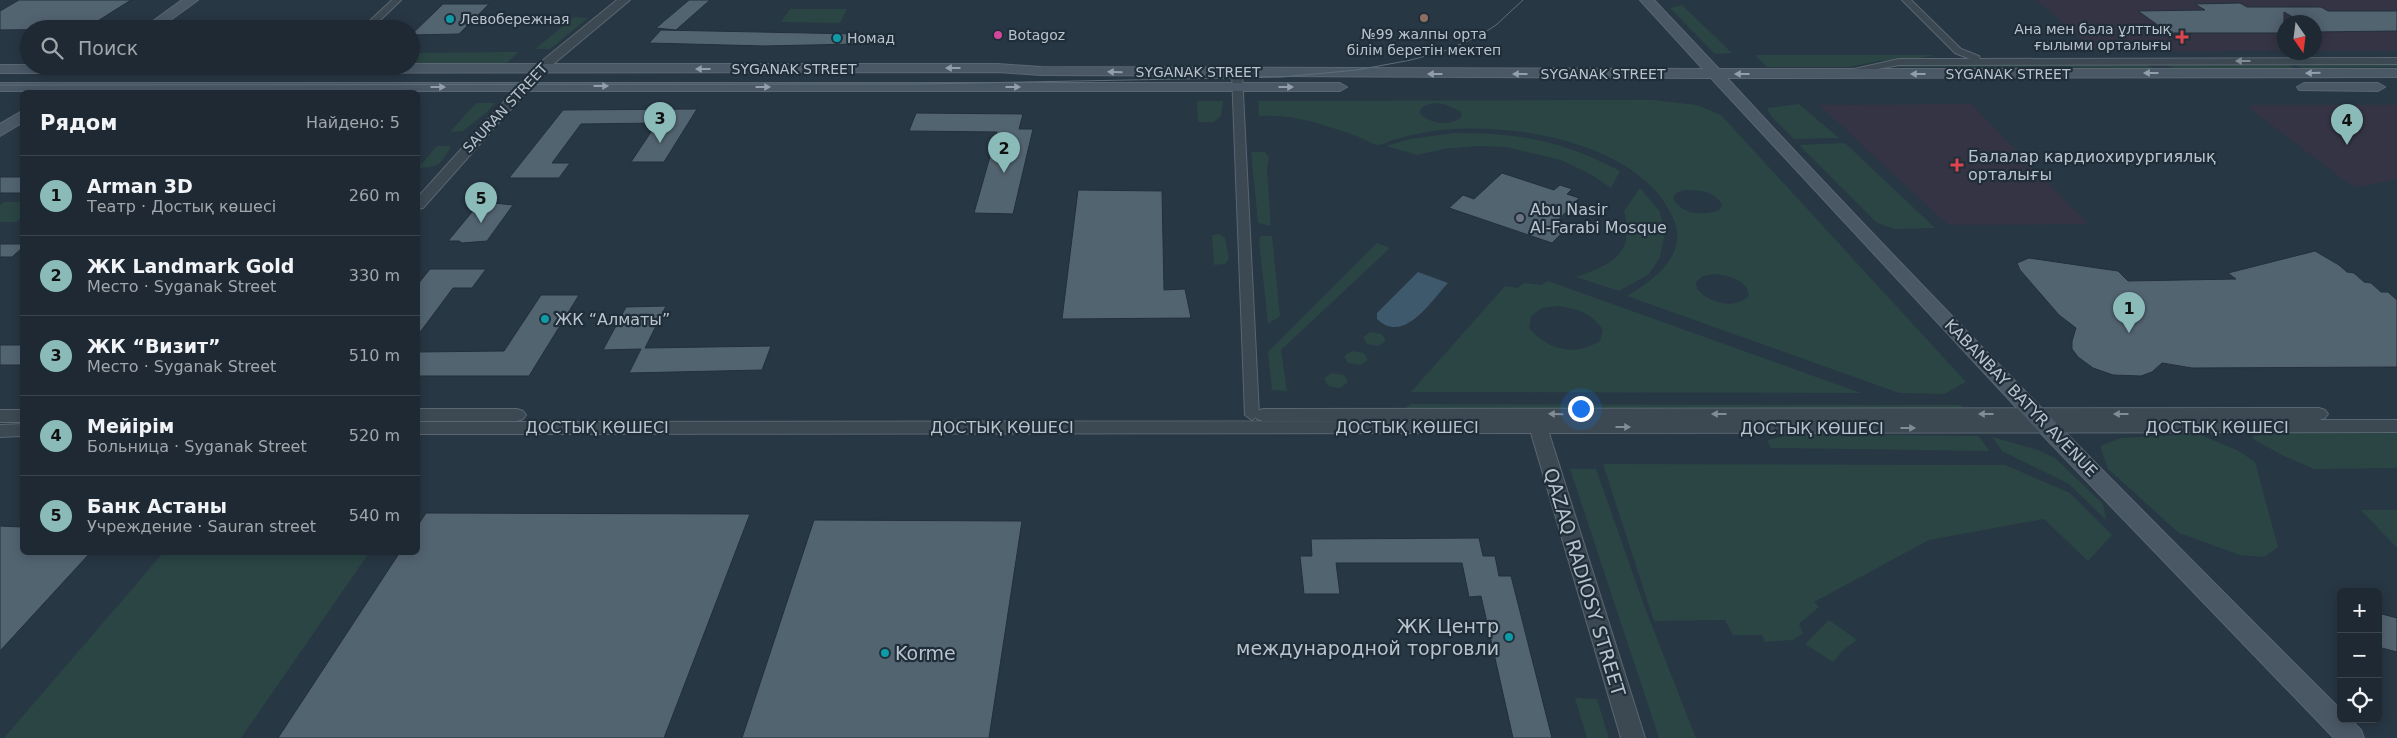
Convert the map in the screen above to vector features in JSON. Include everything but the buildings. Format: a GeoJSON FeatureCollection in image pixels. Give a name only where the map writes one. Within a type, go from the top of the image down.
{"type":"FeatureCollection","features":[{"type":"Feature","properties":{"kind":"main road"},"geometry":{"type":"LineString","coordinates":[[162,20],[191,0]]}},
{"type":"Feature","properties":{"kind":"main road","name":"KABANBAY BATYR AVENUE"},"geometry":{"type":"LineString","coordinates":[[1640,0],[1678,40],[1696,53]]}},
{"type":"Feature","properties":{"kind":"main road","name":"KABANBAY BATYR AVENUE"},"geometry":{"type":"LineString","coordinates":[[1646,0],[1812,180],[2041,421],[2351,738]]}},
{"type":"Feature","properties":{"kind":"main road","name":"SYGANAK STREET"},"geometry":{"type":"LineString","coordinates":[[0,69],[20,68]]}},
{"type":"Feature","properties":{"kind":"main road","name":"SYGANAK STREET"},"geometry":{"type":"LineString","coordinates":[[420,68],[998,68],[1237,80]]}},
{"type":"Feature","properties":{"kind":"main road"},"geometry":{"type":"LineString","coordinates":[[2265,73],[2286,82],[2283,87]]}},
{"type":"Feature","properties":{"kind":"main road"},"geometry":{"type":"LineString","coordinates":[[2346,73],[2342,77],[2345,80],[2364,87]]}},
{"type":"Feature","properties":{"kind":"main road","name":"SYGANAK STREET"},"geometry":{"type":"LineString","coordinates":[[1722,81],[1844,74],[2397,73]]}},
{"type":"Feature","properties":{"kind":"main road"},"geometry":{"type":"LineString","coordinates":[[60,90],[82,75]]}},
{"type":"Feature","properties":{"kind":"main road","name":"SYGANAK STREET"},"geometry":{"type":"LineString","coordinates":[[0,87],[60,90],[1237,80],[1722,81],[2397,87]]}},
{"type":"Feature","properties":{"kind":"main road"},"geometry":{"type":"LineString","coordinates":[[0,131],[20,117]]}},
{"type":"Feature","properties":{"kind":"street"},"geometry":{"type":"LineString","coordinates":[[375,20],[397,0]]}},
{"type":"Feature","properties":{"kind":"street","name":"SAURAN STREET"},"geometry":{"type":"LineString","coordinates":[[420,203],[541,68],[624,0]]}},
{"type":"Feature","properties":{"kind":"street"},"geometry":{"type":"LineString","coordinates":[[1906,0],[1956,49],[1988,62]]}},
{"type":"Feature","properties":{"kind":"street"},"geometry":{"type":"LineString","coordinates":[[1936,62],[1954,58],[1958,54],[1956,49]]}},
{"type":"Feature","properties":{"kind":"street"},"geometry":{"type":"LineString","coordinates":[[1844,74],[1899,62],[2397,61]]}},
{"type":"Feature","properties":{"kind":"street"},"geometry":{"type":"LineString","coordinates":[[1237,80],[1252,415]]}},
{"type":"Feature","properties":{"kind":"street","name":"ДОСТЫҚ КӨШЕСІ"},"geometry":{"type":"LineString","coordinates":[[2041,421],[2397,414]]}},
{"type":"Feature","properties":{"kind":"street","name":"ДОСТЫҚ КӨШЕСІ"},"geometry":{"type":"LineString","coordinates":[[420,415],[1252,415],[1536,420]]}},
{"type":"Feature","properties":{"kind":"street"},"geometry":{"type":"LineString","coordinates":[[0,416],[20,416]]}},
{"type":"Feature","properties":{"kind":"street","name":"ДОСТЫҚ КӨШЕСІ"},"geometry":{"type":"LineString","coordinates":[[420,428],[1536,420],[2041,421],[2397,426]]}},
{"type":"Feature","properties":{"kind":"street","name":"QAZAQ RADIOSY STREET"},"geometry":{"type":"LineString","coordinates":[[1536,420],[1633,738]]}},
{"type":"Feature","properties":{"kind":"street"},"geometry":{"type":"LineString","coordinates":[[0,431],[20,430]]}},
{"type":"Feature","properties":{"kind":"shaded area","name":"Ана мен бала ұлттық ғылыми орталығы"},"geometry":{"type":"Polygon","coordinates":[[[2036,0],[2397,0],[2397,51],[2322,51],[2322,15],[2277,15],[2277,51],[2098,52],[2036,0]]]}},
{"type":"Feature","properties":{"kind":"shaded area","name":"Балалар кардиохирургиялық орталығы"},"geometry":{"type":"Polygon","coordinates":[[[1971,104],[2088,224],[1948,225],[1819,105],[1971,104]]]}},
{"type":"Feature","properties":{"kind":"shaded area"},"geometry":{"type":"Polygon","coordinates":[[[2249,105],[2397,105],[2397,179],[2360,187],[2349,184],[2252,110],[2249,105]]]}},
{"type":"Feature","properties":{"kind":"shaded area"},"geometry":{"type":"Polygon","coordinates":[[[1418,272],[1448,283],[1416,318],[1407,324],[1397,327],[1387,326],[1377,319],[1377,313],[1418,272]]]}},
{"type":"Feature","properties":{"kind":"green space"},"geometry":{"type":"Polygon","coordinates":[[[1682,5],[1732,53],[1715,54],[1670,8],[1682,5]]]}},
{"type":"Feature","properties":{"kind":"green space"},"geometry":{"type":"Polygon","coordinates":[[[790,9],[847,9],[840,23],[781,22],[790,9]]]}},
{"type":"Feature","properties":{"kind":"green space"},"geometry":{"type":"Polygon","coordinates":[[[574,17],[588,18],[550,49],[535,49],[574,17]]]}},
{"type":"Feature","properties":{"kind":"green space"},"geometry":{"type":"Polygon","coordinates":[[[518,52],[505,65],[420,65],[420,53],[518,52]]]}},
{"type":"Feature","properties":{"kind":"green space"},"geometry":{"type":"Polygon","coordinates":[[[1755,55],[1934,55],[1921,58],[1878,61],[1850,67],[1767,67],[1755,55]]]}},
{"type":"Feature","properties":{"kind":"green space"},"geometry":{"type":"Polygon","coordinates":[[[1909,63],[2141,63],[2154,68],[1892,67],[1909,63]]]}},
{"type":"Feature","properties":{"kind":"green space"},"geometry":{"type":"Polygon","coordinates":[[[2294,63],[2397,64],[2397,67],[2301,68],[2294,63]]]}},
{"type":"Feature","properties":{"kind":"green space"},"geometry":{"type":"Polygon","coordinates":[[[2162,64],[2288,64],[2295,69],[2176,69],[2162,64]]]}},
{"type":"Feature","properties":{"kind":"green space"},"geometry":{"type":"Polygon","coordinates":[[[1653,100],[1697,105],[1721,115],[1966,382],[1944,394],[1899,393],[1627,296],[1666,266],[1676,245],[1677,233],[1674,220],[1658,194],[1635,172],[1606,156],[1573,143],[1539,135],[1471,128],[1423,133],[1379,145],[1330,127],[1296,118],[1259,116],[1258,101],[1653,100]],[[1433,103],[1424,106],[1420,110],[1421,115],[1442,123],[1453,122],[1462,116],[1460,111],[1444,104],[1433,103]],[[1685,190],[1676,193],[1673,198],[1677,204],[1681,208],[1693,213],[1713,212],[1719,210],[1722,205],[1719,200],[1706,192],[1685,190]],[[1714,274],[1703,276],[1696,282],[1697,289],[1708,298],[1729,304],[1736,303],[1749,296],[1745,286],[1736,279],[1714,274]]]}},
{"type":"Feature","properties":{"kind":"green space"},"geometry":{"type":"Polygon","coordinates":[[[1197,101],[1223,101],[1221,116],[1214,122],[1198,122],[1197,101]]]}},
{"type":"Feature","properties":{"kind":"green space"},"geometry":{"type":"Polygon","coordinates":[[[476,103],[495,103],[487,112],[463,131],[450,132],[476,103]]]}},
{"type":"Feature","properties":{"kind":"green space"},"geometry":{"type":"Polygon","coordinates":[[[1799,104],[1839,138],[1794,139],[1771,116],[1767,108],[1799,104]]]}},
{"type":"Feature","properties":{"kind":"green space"},"geometry":{"type":"Polygon","coordinates":[[[1454,133],[1477,133],[1540,140],[1579,152],[1620,171],[1611,188],[1592,175],[1561,160],[1506,147],[1478,146],[1444,149],[1417,155],[1386,146],[1410,139],[1454,133]]]}},
{"type":"Feature","properties":{"kind":"green space"},"geometry":{"type":"Polygon","coordinates":[[[1845,143],[1935,228],[1895,229],[1877,223],[1799,145],[1845,143]]]}},
{"type":"Feature","properties":{"kind":"green space"},"geometry":{"type":"Polygon","coordinates":[[[437,146],[451,146],[439,163],[431,167],[420,168],[437,146]]]}},
{"type":"Feature","properties":{"kind":"green space"},"geometry":{"type":"Polygon","coordinates":[[[1251,152],[1265,152],[1269,157],[1267,170],[1271,226],[1258,223],[1251,152]]]}},
{"type":"Feature","properties":{"kind":"green space"},"geometry":{"type":"Polygon","coordinates":[[[1640,188],[1660,212],[1665,233],[1660,257],[1649,274],[1619,291],[1576,277],[1600,268],[1618,256],[1626,238],[1627,226],[1624,211],[1640,188]]]}},
{"type":"Feature","properties":{"kind":"green space"},"geometry":{"type":"Polygon","coordinates":[[[4,202],[20,202],[20,219],[16,222],[0,222],[0,205],[4,202]]]}},
{"type":"Feature","properties":{"kind":"green space"},"geometry":{"type":"Polygon","coordinates":[[[1220,234],[1225,238],[1229,259],[1225,264],[1214,265],[1212,235],[1220,234]]]}},
{"type":"Feature","properties":{"kind":"green space"},"geometry":{"type":"Polygon","coordinates":[[[1261,236],[1272,236],[1280,316],[1268,324],[1259,240],[1261,236]]]}},
{"type":"Feature","properties":{"kind":"green space"},"geometry":{"type":"Polygon","coordinates":[[[1377,243],[1390,248],[1281,350],[1287,391],[1272,390],[1268,352],[1377,243]]]}},
{"type":"Feature","properties":{"kind":"green space"},"geometry":{"type":"Polygon","coordinates":[[[1548,281],[1861,393],[1411,392],[1505,286],[1518,288],[1524,283],[1541,285],[1548,281]],[[1559,306],[1542,308],[1531,316],[1529,328],[1536,336],[1553,346],[1571,350],[1581,349],[1600,341],[1603,330],[1594,319],[1579,311],[1559,306]]]}},
{"type":"Feature","properties":{"kind":"green space"},"geometry":{"type":"Polygon","coordinates":[[[1370,332],[1382,334],[1386,341],[1378,346],[1367,344],[1363,337],[1370,332]]]}},
{"type":"Feature","properties":{"kind":"green space"},"geometry":{"type":"Polygon","coordinates":[[[1352,351],[1364,353],[1368,360],[1360,365],[1348,363],[1344,356],[1352,351]]]}},
{"type":"Feature","properties":{"kind":"green space"},"geometry":{"type":"Polygon","coordinates":[[[1332,373],[1344,375],[1348,382],[1340,388],[1328,386],[1324,378],[1332,373]]]}},
{"type":"Feature","properties":{"kind":"green space"},"geometry":{"type":"Polygon","coordinates":[[[1411,404],[1961,405],[1964,409],[1594,411],[1404,409],[1411,404]]]}},
{"type":"Feature","properties":{"kind":"green space"},"geometry":{"type":"Polygon","coordinates":[[[2253,432],[2397,433],[2397,468],[2314,469],[2282,455],[2253,439],[2253,432]]]}},
{"type":"Feature","properties":{"kind":"green space"},"geometry":{"type":"Polygon","coordinates":[[[1792,434],[1979,436],[1989,451],[1771,448],[1767,440],[1792,434]]]}},
{"type":"Feature","properties":{"kind":"green space"},"geometry":{"type":"Polygon","coordinates":[[[2198,434],[2237,450],[2255,462],[2278,547],[2264,557],[2240,555],[2179,533],[2108,469],[2100,446],[2121,438],[2198,434]]]}},
{"type":"Feature","properties":{"kind":"green space"},"geometry":{"type":"Polygon","coordinates":[[[1992,437],[2038,450],[2055,458],[2103,504],[2106,520],[2069,484],[2002,451],[1992,437]]]}},
{"type":"Feature","properties":{"kind":"green space"},"geometry":{"type":"Polygon","coordinates":[[[1603,464],[2005,465],[2070,493],[2112,535],[2088,561],[2044,519],[1929,540],[1814,602],[1819,607],[1799,624],[1803,633],[1793,640],[1765,642],[1762,635],[1733,635],[1725,620],[1654,621],[1603,464]]]}},
{"type":"Feature","properties":{"kind":"green space"},"geometry":{"type":"Polygon","coordinates":[[[1570,469],[1596,469],[1645,608],[1696,738],[1659,738],[1570,469]]]}},
{"type":"Feature","properties":{"kind":"green space"},"geometry":{"type":"Polygon","coordinates":[[[2361,510],[2397,510],[2397,548],[2361,510]]]}},
{"type":"Feature","properties":{"kind":"green space"},"geometry":{"type":"Polygon","coordinates":[[[161,555],[368,555],[241,738],[4,738],[161,555]]]}},
{"type":"Feature","properties":{"kind":"green space"},"geometry":{"type":"Polygon","coordinates":[[[1829,620],[1857,640],[1844,649],[1833,662],[1805,644],[1829,620]]]}},
{"type":"Feature","properties":{"kind":"green space"},"geometry":{"type":"Polygon","coordinates":[[[1575,698],[1597,699],[1609,738],[1587,738],[1575,698]]]}},
{"type":"Feature","properties":{"kind":"tram line"},"geometry":{"type":"LineString","coordinates":[[0,85],[923,84],[1282,77],[1357,70],[1411,60],[1447,50],[1481,35],[1496,25],[1523,0]]}},
{"type":"Feature","properties":{"kind":"place","name":"№99 жалпы орта білім беретін мектеп"},"geometry":{"type":"Point","coordinates":[1424,18]}},
{"type":"Feature","properties":{"kind":"place","name":"Левобережная"},"geometry":{"type":"Point","coordinates":[450,19]}},
{"type":"Feature","properties":{"kind":"place","name":"Botagoz"},"geometry":{"type":"Point","coordinates":[998,35]}},
{"type":"Feature","properties":{"kind":"place","name":"Ана мен бала ұлттық ғылыми орталығы"},"geometry":{"type":"Point","coordinates":[2182,37]}},
{"type":"Feature","properties":{"kind":"place","name":"Номад"},"geometry":{"type":"Point","coordinates":[837,38]}},
{"type":"Feature","properties":{"kind":"place","name":"ЖК “Визит”"},"geometry":{"type":"Point","coordinates":[660,143]}},
{"type":"Feature","properties":{"kind":"place","name":"Мейірім"},"geometry":{"type":"Point","coordinates":[2347,145]}},
{"type":"Feature","properties":{"kind":"place","name":"Балалар кардиохирургиялық орталығы"},"geometry":{"type":"Point","coordinates":[1957,165]}},
{"type":"Feature","properties":{"kind":"place","name":"ЖК Landmark Gold"},"geometry":{"type":"Point","coordinates":[1004,173]}},
{"type":"Feature","properties":{"kind":"place","name":"Abu Nasir Al-Farabi Mosque"},"geometry":{"type":"Point","coordinates":[1520,218]}},
{"type":"Feature","properties":{"kind":"place","name":"Банк Астаны"},"geometry":{"type":"Point","coordinates":[481,223]}},
{"type":"Feature","properties":{"kind":"place","name":"ЖК “Алматы”"},"geometry":{"type":"Point","coordinates":[545,319]}},
{"type":"Feature","properties":{"kind":"place","name":"Arman 3D"},"geometry":{"type":"Point","coordinates":[2129,333]}},
{"type":"Feature","properties":{"kind":"place","name":"ЖК Центр международной торговли"},"geometry":{"type":"Point","coordinates":[1509,637]}},
{"type":"Feature","properties":{"kind":"place","name":"Korme"},"geometry":{"type":"Point","coordinates":[885,653]}}]}
